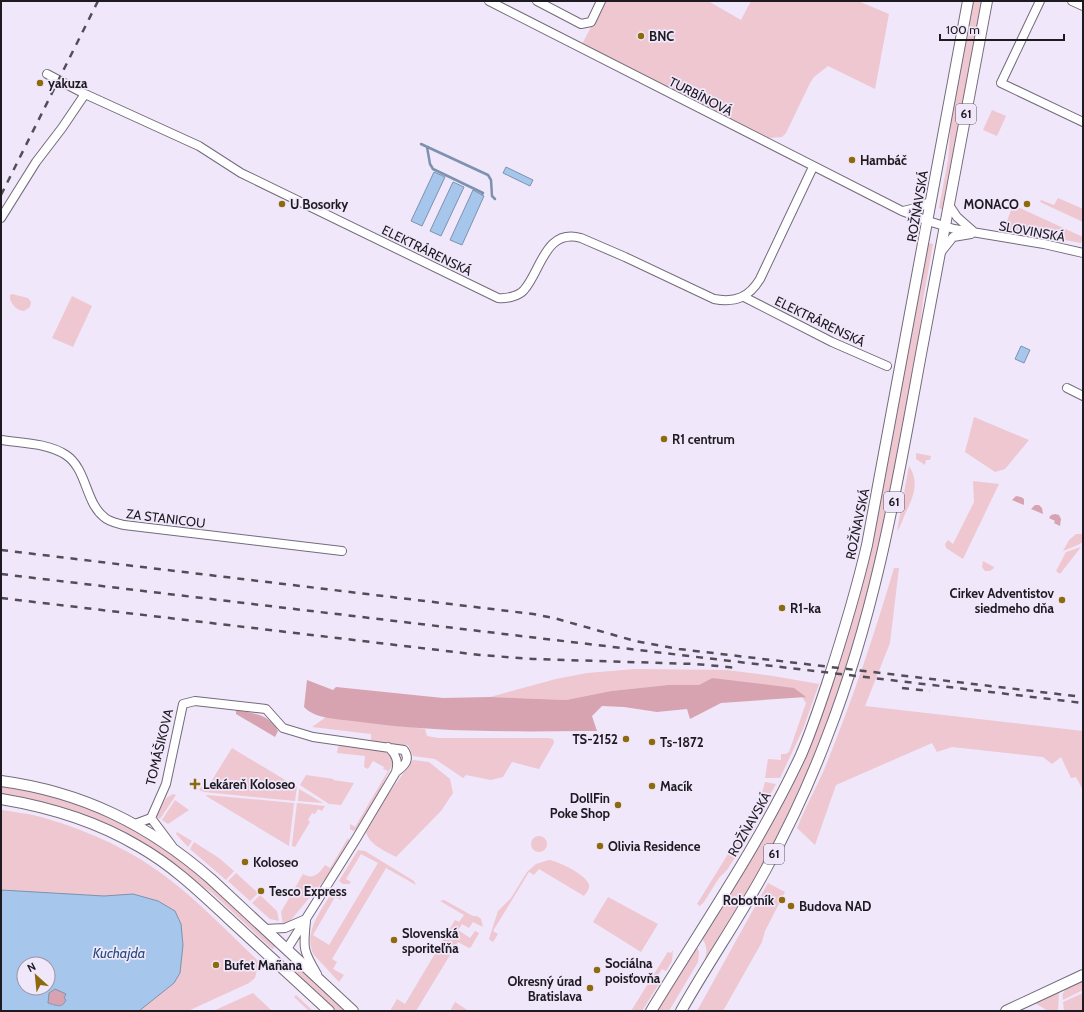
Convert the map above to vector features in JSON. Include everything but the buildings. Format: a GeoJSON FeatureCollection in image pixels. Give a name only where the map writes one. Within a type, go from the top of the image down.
{"type":"FeatureCollection","features":[{"type":"Feature","properties":{"kind":"main road","name":"ROŽŇAVSKÁ"},"geometry":{"type":"LineString","coordinates":[[651,1011],[767,820],[790,777],[811,731],[850,611],[867,544],[968,1]]}},
{"type":"Feature","properties":{"kind":"main road","name":"61"},"geometry":{"type":"LineString","coordinates":[[681,1011],[773,855],[826,740],[846,687],[867,619],[883,555],[904,449],[987,1]]}},
{"type":"Feature","properties":{"kind":"main road","name":"TOMÁŠIKOVA"},"geometry":{"type":"LineString","coordinates":[[1,781],[69,797],[104,809],[134,824],[174,848],[211,879],[353,1011]]}},
{"type":"Feature","properties":{"kind":"main road"},"geometry":{"type":"LineString","coordinates":[[1,799],[26,803],[75,816],[111,831],[138,846],[186,880],[329,1011]]}},
{"type":"Feature","properties":{"kind":"main road"},"geometry":{"type":"LineString","coordinates":[[262,949],[279,953],[286,949]]}},
{"type":"Feature","properties":{"kind":"main road","name":"TOMÁŠIKOVA"},"geometry":{"type":"LineString","coordinates":[[284,970],[283,956],[286,949]]}},
{"type":"Feature","properties":{"kind":"main road"},"geometry":{"type":"LineString","coordinates":[[1006,1011],[1083,975]]}},
{"type":"Feature","properties":{"kind":"street"},"geometry":{"type":"LineString","coordinates":[[537,1],[581,24],[591,22],[601,1]]}},
{"type":"Feature","properties":{"kind":"street"},"geometry":{"type":"LineString","coordinates":[[1040,1],[1001,83],[1083,122]]}},
{"type":"Feature","properties":{"kind":"street"},"geometry":{"type":"LineString","coordinates":[[1072,1],[1083,6]]}},
{"type":"Feature","properties":{"kind":"street","name":"TURBÍNOVÁ"},"geometry":{"type":"LineString","coordinates":[[492,2],[813,167],[902,211],[946,227]]}},
{"type":"Feature","properties":{"kind":"street","name":"ELEKTRÁRENSKÁ"},"geometry":{"type":"LineString","coordinates":[[47,74],[85,94],[199,146],[241,173],[498,298],[510,297],[523,292],[550,247],[562,239],[575,236],[625,257],[714,299],[729,300],[744,297],[832,342],[887,366]]}},
{"type":"Feature","properties":{"kind":"street"},"geometry":{"type":"LineString","coordinates":[[1,218],[36,162],[62,128],[85,94]]}},
{"type":"Feature","properties":{"kind":"street"},"geometry":{"type":"LineString","coordinates":[[744,297],[753,289],[760,279],[813,167]]}},
{"type":"Feature","properties":{"kind":"street"},"geometry":{"type":"LineString","coordinates":[[902,211],[920,207],[932,201]]}},
{"type":"Feature","properties":{"kind":"street"},"geometry":{"type":"LineString","coordinates":[[949,206],[957,217],[976,233]]}},
{"type":"Feature","properties":{"kind":"street","name":"SLOVINSKÁ"},"geometry":{"type":"LineString","coordinates":[[946,227],[1044,244],[1083,253]]}},
{"type":"Feature","properties":{"kind":"street","name":"SLOVINSKÁ"},"geometry":{"type":"LineString","coordinates":[[941,252],[953,237],[976,233]]}},
{"type":"Feature","properties":{"kind":"street"},"geometry":{"type":"LineString","coordinates":[[1067,388],[1083,396]]}},
{"type":"Feature","properties":{"kind":"street","name":"ZA STANICOU"},"geometry":{"type":"LineString","coordinates":[[1,440],[42,446],[68,456],[80,472],[97,510],[104,518],[114,522],[124,525],[342,551]]}},
{"type":"Feature","properties":{"kind":"street","name":"TOMÁŠIKOVA"},"geometry":{"type":"LineString","coordinates":[[174,848],[151,818],[166,784],[183,704],[195,702],[266,710],[283,728],[313,737],[388,747],[398,751],[404,750],[407,754],[407,761],[404,766],[396,772],[356,839],[286,949]]}},
{"type":"Feature","properties":{"kind":"street"},"geometry":{"type":"LineString","coordinates":[[134,824],[151,818]]}},
{"type":"Feature","properties":{"kind":"street"},"geometry":{"type":"LineString","coordinates":[[265,929],[285,928],[306,918]]}},
{"type":"Feature","properties":{"kind":"street","name":"TOMÁŠIKOVA"},"geometry":{"type":"LineString","coordinates":[[306,918],[304,944],[305,952],[320,980]]}},
{"type":"Feature","properties":{"kind":"shaded area"},"geometry":{"type":"Polygon","coordinates":[[[605,1],[708,1],[741,20],[751,1],[858,1],[889,14],[875,89],[828,66],[814,77],[810,83],[786,133],[782,137],[768,138],[582,44],[605,1]]]}},
{"type":"Feature","properties":{"kind":"shaded area"},"geometry":{"type":"Polygon","coordinates":[[[973,1],[982,1],[943,210],[939,208],[948,160],[951,121],[973,1]]]}},
{"type":"Feature","properties":{"kind":"shaded area"},"geometry":{"type":"Polygon","coordinates":[[[992,110],[1006,116],[997,136],[983,130],[992,110]]]}},
{"type":"Feature","properties":{"kind":"shaded area"},"geometry":{"type":"Polygon","coordinates":[[[1058,198],[1083,209],[1083,222],[1040,202],[1041,200],[1054,205],[1058,198]]]}},
{"type":"Feature","properties":{"kind":"shaded area"},"geometry":{"type":"Polygon","coordinates":[[[1013,205],[1083,237],[1081,243],[1004,229],[1013,205]]]}},
{"type":"Feature","properties":{"kind":"shaded area"},"geometry":{"type":"Polygon","coordinates":[[[928,243],[933,244],[923,300],[919,339],[903,428],[875,571],[856,638],[835,703],[804,781],[769,854],[705,963],[706,947],[702,938],[828,694],[848,634],[865,575],[883,490],[928,243]]]}},
{"type":"Feature","properties":{"kind":"shaded area"},"geometry":{"type":"Polygon","coordinates":[[[12,294],[28,298],[31,302],[30,307],[24,311],[17,309],[10,299],[10,295],[12,294]]]}},
{"type":"Feature","properties":{"kind":"shaded area"},"geometry":{"type":"Polygon","coordinates":[[[72,296],[92,306],[73,347],[52,338],[72,296]]]}},
{"type":"Feature","properties":{"kind":"shaded area"},"geometry":{"type":"Polygon","coordinates":[[[974,417],[1029,440],[1005,469],[995,472],[965,452],[974,417]]]}},
{"type":"Feature","properties":{"kind":"shaded area"},"geometry":{"type":"Polygon","coordinates":[[[916,453],[931,456],[930,460],[926,460],[925,465],[916,459],[916,453]]]}},
{"type":"Feature","properties":{"kind":"shaded area"},"geometry":{"type":"Polygon","coordinates":[[[909,466],[915,484],[913,496],[897,531],[909,466]]]}},
{"type":"Feature","properties":{"kind":"shaded area"},"geometry":{"type":"Polygon","coordinates":[[[973,481],[999,484],[963,559],[946,548],[945,544],[948,540],[953,544],[974,502],[973,481]]]}},
{"type":"Feature","properties":{"kind":"shaded area"},"geometry":{"type":"Polygon","coordinates":[[[1016,496],[1024,499],[1024,505],[1012,500],[1016,496]]]}},
{"type":"Feature","properties":{"kind":"shaded area"},"geometry":{"type":"Polygon","coordinates":[[[1035,505],[1039,505],[1042,508],[1043,514],[1031,509],[1035,505]]]}},
{"type":"Feature","properties":{"kind":"shaded area"},"geometry":{"type":"Polygon","coordinates":[[[1051,515],[1059,515],[1061,519],[1060,526],[1049,518],[1051,515]]]}},
{"type":"Feature","properties":{"kind":"shaded area"},"geometry":{"type":"Polygon","coordinates":[[[1076,534],[1083,534],[1083,541],[1080,544],[1063,551],[1069,540],[1076,534]]]}},
{"type":"Feature","properties":{"kind":"shaded area"},"geometry":{"type":"Polygon","coordinates":[[[1081,547],[1060,574],[1056,571],[1066,552],[1081,547]]]}},
{"type":"Feature","properties":{"kind":"shaded area"},"geometry":{"type":"Polygon","coordinates":[[[983,561],[994,568],[990,571],[985,571],[982,567],[983,561]]]}},
{"type":"Feature","properties":{"kind":"shaded area"},"geometry":{"type":"Polygon","coordinates":[[[894,568],[899,568],[890,643],[865,706],[1083,731],[1083,790],[1076,777],[1071,778],[1061,757],[1052,764],[1043,757],[952,747],[937,752],[932,743],[836,785],[815,845],[797,828],[824,770],[844,720],[894,568]]]}},
{"type":"Feature","properties":{"kind":"shaded area"},"geometry":{"type":"Polygon","coordinates":[[[635,669],[727,670],[819,684],[803,729],[780,778],[765,778],[768,759],[781,760],[781,754],[786,754],[789,752],[806,703],[802,697],[805,697],[712,678],[699,685],[668,685],[611,691],[566,700],[490,697],[556,679],[587,673],[635,669]]]}},
{"type":"Feature","properties":{"kind":"shaded area"},"geometry":{"type":"Polygon","coordinates":[[[712,678],[794,688],[806,697],[721,703],[690,719],[687,709],[657,712],[624,707],[602,706],[592,716],[597,731],[495,731],[381,725],[327,718],[314,714],[304,707],[307,680],[333,690],[336,687],[443,698],[490,697],[566,700],[611,691],[668,685],[699,685],[712,678]]]}},
{"type":"Feature","properties":{"kind":"shaded area"},"geometry":{"type":"Polygon","coordinates":[[[236,710],[260,715],[270,721],[275,725],[278,731],[275,737],[236,714],[236,710]]]}},
{"type":"Feature","properties":{"kind":"shaded area"},"geometry":{"type":"Polygon","coordinates":[[[326,717],[425,729],[427,736],[438,738],[548,738],[553,739],[554,743],[539,769],[512,762],[503,777],[491,780],[466,775],[463,778],[435,759],[413,756],[408,745],[382,745],[371,740],[371,734],[312,727],[326,717]]]}},
{"type":"Feature","properties":{"kind":"shaded area"},"geometry":{"type":"Polygon","coordinates":[[[342,745],[383,750],[391,757],[393,763],[379,792],[357,829],[353,831],[350,829],[350,824],[355,827],[388,771],[373,761],[368,769],[364,767],[365,756],[337,753],[338,747],[342,745]]]}},
{"type":"Feature","properties":{"kind":"shaded area"},"geometry":{"type":"Polygon","coordinates":[[[232,748],[297,787],[295,801],[204,792],[199,790],[201,787],[207,788],[232,748]]]}},
{"type":"Feature","properties":{"kind":"shaded area"},"geometry":{"type":"Polygon","coordinates":[[[413,760],[429,762],[450,779],[453,793],[441,811],[396,857],[374,844],[366,832],[389,793],[413,760]]]}},
{"type":"Feature","properties":{"kind":"shaded area"},"geometry":{"type":"Polygon","coordinates":[[[306,775],[354,783],[341,805],[329,804],[300,785],[306,775]]]}},
{"type":"Feature","properties":{"kind":"shaded area"},"geometry":{"type":"Polygon","coordinates":[[[765,782],[776,784],[736,856],[700,906],[697,904],[759,804],[765,782]]]}},
{"type":"Feature","properties":{"kind":"shaded area"},"geometry":{"type":"Polygon","coordinates":[[[1,786],[60,798],[107,816],[138,831],[180,857],[277,945],[273,949],[271,948],[211,892],[93,819],[55,806],[1,795],[1,786]]]}},
{"type":"Feature","properties":{"kind":"shaded area"},"geometry":{"type":"Polygon","coordinates":[[[299,789],[323,803],[298,801],[299,789]]]}},
{"type":"Feature","properties":{"kind":"shaded area"},"geometry":{"type":"Polygon","coordinates":[[[173,794],[176,795],[160,819],[156,817],[166,798],[173,794]]]}},
{"type":"Feature","properties":{"kind":"shaded area"},"geometry":{"type":"Polygon","coordinates":[[[206,796],[294,803],[289,846],[206,796]]]}},
{"type":"Feature","properties":{"kind":"shaded area"},"geometry":{"type":"Polygon","coordinates":[[[175,800],[189,810],[168,824],[162,820],[175,800]]]}},
{"type":"Feature","properties":{"kind":"shaded area"},"geometry":{"type":"Polygon","coordinates":[[[297,803],[325,806],[322,811],[318,809],[315,814],[312,813],[308,820],[310,822],[295,847],[292,846],[292,844],[297,803]]]}},
{"type":"Feature","properties":{"kind":"shaded area"},"geometry":{"type":"Polygon","coordinates":[[[1,810],[24,813],[71,826],[136,856],[165,876],[188,895],[259,962],[255,978],[249,983],[188,1011],[1,1011],[1,810]]]}},
{"type":"Feature","properties":{"kind":"shaded area"},"geometry":{"type":"Polygon","coordinates":[[[177,832],[192,841],[188,847],[176,834],[177,832]]]}},
{"type":"Feature","properties":{"kind":"shaded area"},"geometry":{"type":"Polygon","coordinates":[[[536,836],[542,836],[547,841],[545,850],[542,852],[536,852],[531,847],[531,841],[536,836]]]}},
{"type":"Feature","properties":{"kind":"shaded area"},"geometry":{"type":"Polygon","coordinates":[[[348,838],[349,842],[331,872],[290,921],[283,925],[281,912],[303,874],[313,876],[316,875],[325,865],[330,868],[348,838]]]}},
{"type":"Feature","properties":{"kind":"shaded area"},"geometry":{"type":"Polygon","coordinates":[[[194,842],[219,858],[234,871],[226,880],[190,849],[194,842]]]}},
{"type":"Feature","properties":{"kind":"shaded area"},"geometry":{"type":"Polygon","coordinates":[[[358,850],[365,851],[414,881],[416,885],[386,868],[332,959],[337,962],[333,969],[344,975],[339,982],[314,955],[310,938],[319,913],[333,891],[340,893],[341,900],[335,897],[313,935],[329,945],[378,863],[361,854],[346,879],[351,882],[349,884],[343,884],[339,881],[358,850]]]}},
{"type":"Feature","properties":{"kind":"shaded area"},"geometry":{"type":"Polygon","coordinates":[[[549,860],[565,866],[583,877],[589,885],[587,892],[584,896],[539,869],[534,875],[529,872],[493,931],[498,934],[493,942],[489,939],[498,911],[511,898],[527,872],[536,864],[549,860]]]}},
{"type":"Feature","properties":{"kind":"shaded area"},"geometry":{"type":"Polygon","coordinates":[[[236,873],[258,893],[250,901],[228,881],[236,873]]]}},
{"type":"Feature","properties":{"kind":"shaded area"},"geometry":{"type":"Polygon","coordinates":[[[768,883],[785,892],[765,931],[762,942],[723,1011],[697,1011],[768,883]]]}},
{"type":"Feature","properties":{"kind":"shaded area"},"geometry":{"type":"Polygon","coordinates":[[[260,895],[277,911],[279,921],[270,919],[252,903],[260,895]]]}},
{"type":"Feature","properties":{"kind":"shaded area"},"geometry":{"type":"Polygon","coordinates":[[[608,897],[658,924],[641,952],[593,922],[608,897]]]}},
{"type":"Feature","properties":{"kind":"shaded area"},"geometry":{"type":"Polygon","coordinates":[[[444,900],[473,916],[477,916],[481,919],[483,927],[473,922],[469,928],[462,924],[458,930],[470,938],[475,931],[479,933],[469,948],[458,942],[416,1011],[390,1011],[397,999],[405,1004],[455,920],[459,922],[464,915],[440,901],[444,900]]]}},
{"type":"Feature","properties":{"kind":"shaded area"},"geometry":{"type":"Polygon","coordinates":[[[697,947],[699,952],[698,962],[669,1011],[657,1011],[697,947]]]}},
{"type":"Feature","properties":{"kind":"shaded area"},"geometry":{"type":"Polygon","coordinates":[[[669,950],[668,952],[671,953],[673,950],[672,961],[666,971],[662,969],[656,978],[660,982],[642,1011],[631,1011],[669,950]]]}},
{"type":"Feature","properties":{"kind":"shaded area"},"geometry":{"type":"Polygon","coordinates":[[[297,964],[347,1011],[335,1011],[291,971],[297,964]]]}},
{"type":"Feature","properties":{"kind":"shaded area"},"geometry":{"type":"Polygon","coordinates":[[[1083,980],[1083,990],[1063,1000],[1066,990],[1072,985],[1083,980]]]}},
{"type":"Feature","properties":{"kind":"shaded area"},"geometry":{"type":"Polygon","coordinates":[[[56,989],[66,993],[64,1005],[60,1006],[48,1003],[49,996],[56,996],[56,989]]]}},
{"type":"Feature","properties":{"kind":"shaded area"},"geometry":{"type":"Polygon","coordinates":[[[1059,992],[1058,1011],[1048,1011],[1035,1003],[1059,992]]]}},
{"type":"Feature","properties":{"kind":"shaded area"},"geometry":{"type":"Polygon","coordinates":[[[253,993],[272,1011],[213,1011],[253,993]]]}},
{"type":"Feature","properties":{"kind":"shaded area"},"geometry":{"type":"Polygon","coordinates":[[[1083,993],[1083,1011],[1064,1011],[1063,1002],[1083,993]]]}},
{"type":"Feature","properties":{"kind":"shaded area"},"geometry":{"type":"Polygon","coordinates":[[[296,995],[313,1011],[309,1011],[294,997],[296,995]]]}},
{"type":"Feature","properties":{"kind":"shaded area"},"geometry":{"type":"Polygon","coordinates":[[[455,1002],[469,1011],[450,1011],[455,1002]]]}},
{"type":"Feature","properties":{"kind":"water"},"geometry":{"type":"Polygon","coordinates":[[[506,167],[533,180],[530,186],[503,173],[506,167]]]}},
{"type":"Feature","properties":{"kind":"water"},"geometry":{"type":"Polygon","coordinates":[[[434,172],[445,177],[422,226],[411,221],[434,172]]]}},
{"type":"Feature","properties":{"kind":"water"},"geometry":{"type":"Polygon","coordinates":[[[453,182],[464,187],[441,236],[430,231],[453,182]]]}},
{"type":"Feature","properties":{"kind":"water"},"geometry":{"type":"Polygon","coordinates":[[[473,190],[484,196],[462,245],[450,240],[473,190]]]}},
{"type":"Feature","properties":{"kind":"water"},"geometry":{"type":"Polygon","coordinates":[[[1021,346],[1030,350],[1024,363],[1015,359],[1021,346]]]}},
{"type":"Feature","properties":{"kind":"water","name":"Kuchajda"},"geometry":{"type":"Polygon","coordinates":[[[1,890],[104,896],[133,894],[158,901],[175,911],[181,924],[183,945],[180,973],[174,983],[139,1011],[1,1011],[1,890]]]}},
{"type":"Feature","properties":{"kind":"waterway"},"geometry":{"type":"LineString","coordinates":[[421,144],[488,175],[491,180],[492,196],[495,199]]}},
{"type":"Feature","properties":{"kind":"waterway"},"geometry":{"type":"LineString","coordinates":[[427,147],[430,164],[433,169],[483,193],[482,194]]}},
{"type":"Feature","properties":{"kind":"railway"},"geometry":{"type":"LineString","coordinates":[[1,195],[98,1]]}},
{"type":"Feature","properties":{"kind":"railway"},"geometry":{"type":"LineString","coordinates":[[1,550],[533,614],[554,618],[635,641],[679,649],[1083,697]]}},
{"type":"Feature","properties":{"kind":"railway"},"geometry":{"type":"LineString","coordinates":[[1,574],[1083,703]]}},
{"type":"Feature","properties":{"kind":"railway"},"geometry":{"type":"LineString","coordinates":[[1,598],[480,655],[533,659],[695,664],[739,668]]}},
{"type":"Feature","properties":{"kind":"railway"},"geometry":{"type":"LineString","coordinates":[[902,688],[930,691]]}},
{"type":"Feature","properties":{"kind":"place","name":"BNC"},"geometry":{"type":"Point","coordinates":[641,36]}},
{"type":"Feature","properties":{"kind":"place","name":"yakuza"},"geometry":{"type":"Point","coordinates":[40,83]}},
{"type":"Feature","properties":{"kind":"place","name":"Hambáč"},"geometry":{"type":"Point","coordinates":[852,160]}},
{"type":"Feature","properties":{"kind":"place","name":"U Bosorky"},"geometry":{"type":"Point","coordinates":[282,204]}},
{"type":"Feature","properties":{"kind":"place","name":"MONACO"},"geometry":{"type":"Point","coordinates":[1027,204]}},
{"type":"Feature","properties":{"kind":"place","name":"R1 centrum"},"geometry":{"type":"Point","coordinates":[664,439]}},
{"type":"Feature","properties":{"kind":"place","name":"Cirkev Adventistov siedmeho dňa"},"geometry":{"type":"Point","coordinates":[1062,600]}},
{"type":"Feature","properties":{"kind":"place","name":"R1-ka"},"geometry":{"type":"Point","coordinates":[782,608]}},
{"type":"Feature","properties":{"kind":"place","name":"TS-2152"},"geometry":{"type":"Point","coordinates":[626,739]}},
{"type":"Feature","properties":{"kind":"place","name":"Ts-1872"},"geometry":{"type":"Point","coordinates":[652,742]}},
{"type":"Feature","properties":{"kind":"place","name":"Lekáreň Koloseo"},"geometry":{"type":"Point","coordinates":[195,784]}},
{"type":"Feature","properties":{"kind":"place","name":"Macík"},"geometry":{"type":"Point","coordinates":[652,786]}},
{"type":"Feature","properties":{"kind":"place","name":"DollFin Poke Shop"},"geometry":{"type":"Point","coordinates":[618,805]}},
{"type":"Feature","properties":{"kind":"place","name":"Olivia Residence"},"geometry":{"type":"Point","coordinates":[600,846]}},
{"type":"Feature","properties":{"kind":"place","name":"Koloseo"},"geometry":{"type":"Point","coordinates":[245,862]}},
{"type":"Feature","properties":{"kind":"place","name":"Tesco Express"},"geometry":{"type":"Point","coordinates":[261,891]}},
{"type":"Feature","properties":{"kind":"place","name":"Robotník"},"geometry":{"type":"Point","coordinates":[782,900]}},
{"type":"Feature","properties":{"kind":"place","name":"Budova NAD"},"geometry":{"type":"Point","coordinates":[791,906]}},
{"type":"Feature","properties":{"kind":"place","name":"Slovenská sporiteľňa"},"geometry":{"type":"Point","coordinates":[394,940]}},
{"type":"Feature","properties":{"kind":"place","name":"Bufet Mañana"},"geometry":{"type":"Point","coordinates":[216,965]}},
{"type":"Feature","properties":{"kind":"place","name":"Sociálna poisťovňa"},"geometry":{"type":"Point","coordinates":[597,970]}},
{"type":"Feature","properties":{"kind":"place","name":"Okresný úrad Bratislava"},"geometry":{"type":"Point","coordinates":[590,988]}}]}
